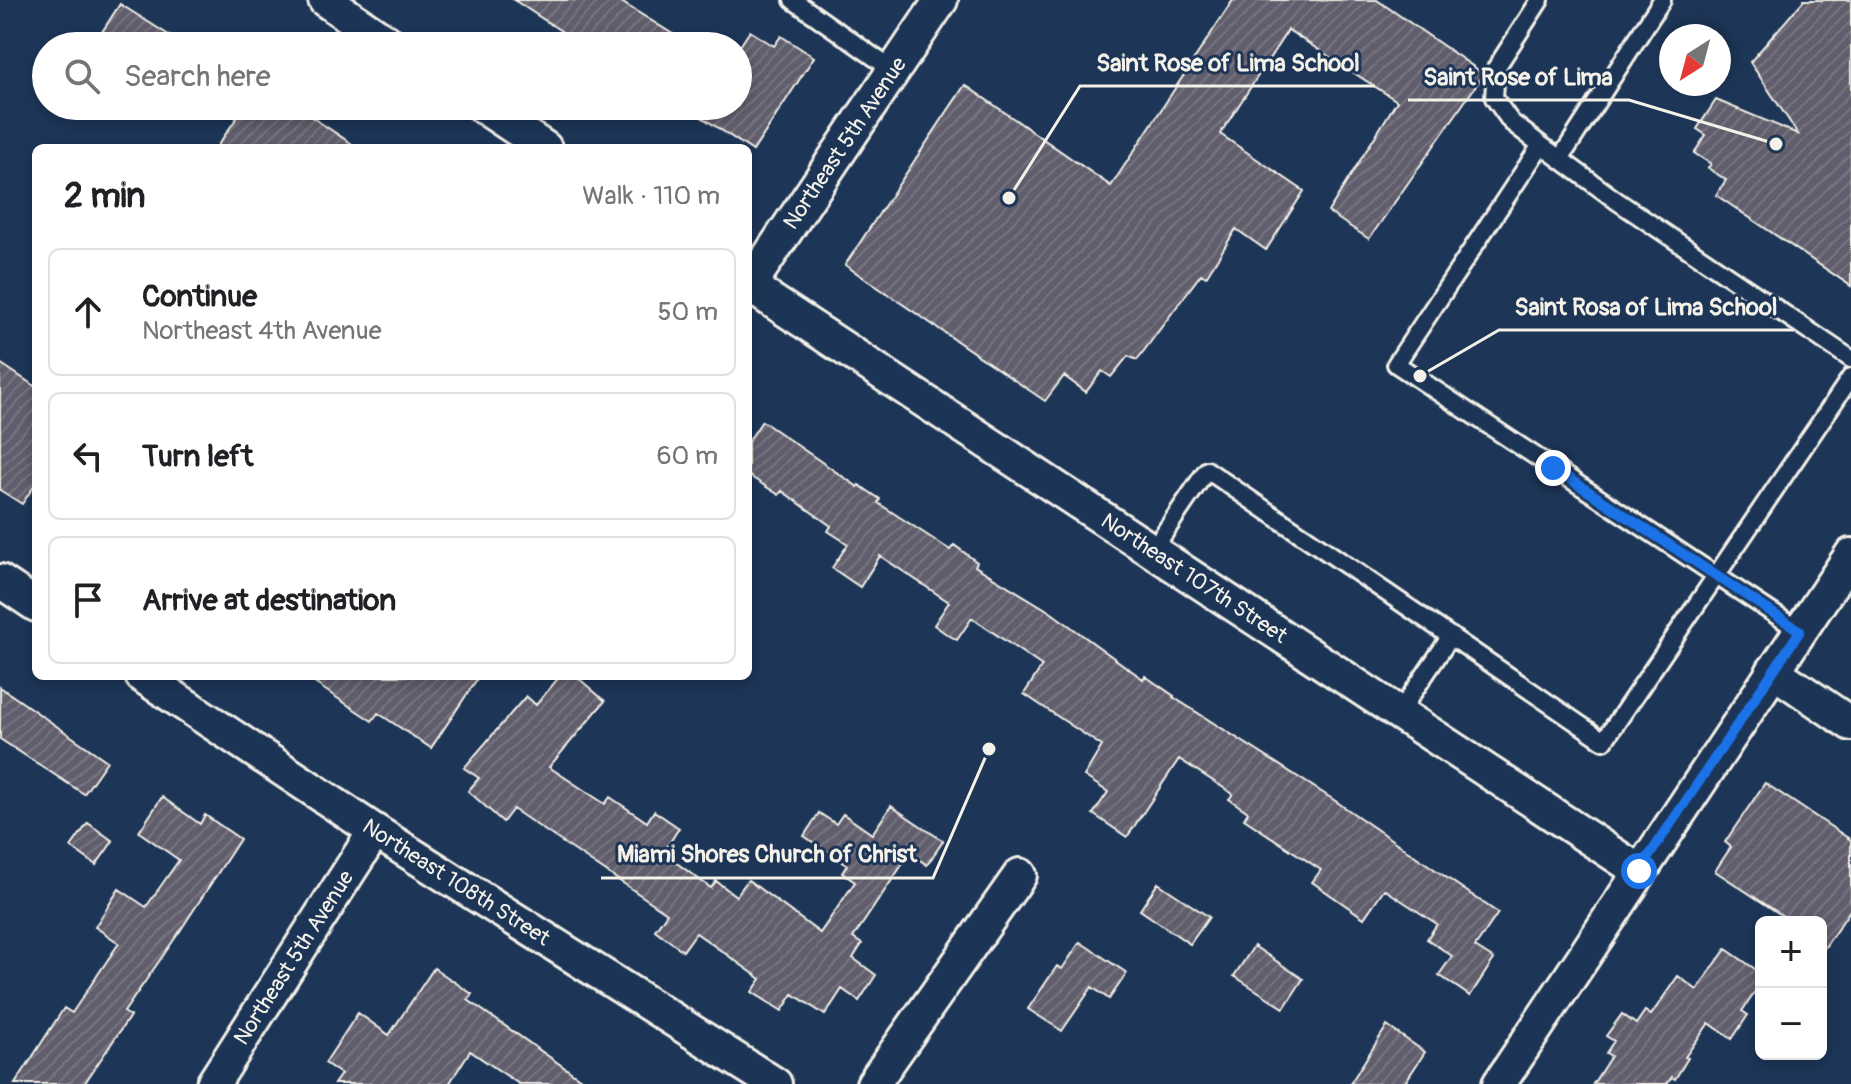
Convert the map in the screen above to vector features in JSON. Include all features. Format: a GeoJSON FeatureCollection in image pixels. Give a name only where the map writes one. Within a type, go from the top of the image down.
{"type":"FeatureCollection","features":[{"type":"Feature","properties":{"kind":"street"},"geometry":{"type":"LineString","coordinates":[[325,0],[372,32]]}},
{"type":"Feature","properties":{"kind":"street","name":"Northeast 5th Avenue"},"geometry":{"type":"LineString","coordinates":[[752,281],[941,0]]}},
{"type":"Feature","properties":{"kind":"street"},"geometry":{"type":"LineString","coordinates":[[503,120],[539,144]]}},
{"type":"Feature","properties":{"kind":"street","name":"Northeast 107th Street"},"geometry":{"type":"LineString","coordinates":[[752,287],[1639,871]]}},
{"type":"Feature","properties":{"kind":"street"},"geometry":{"type":"LineString","coordinates":[[1499,1084],[1851,555]]}},
{"type":"Feature","properties":{"kind":"street"},"geometry":{"type":"LineString","coordinates":[[0,581],[32,602]]}},
{"type":"Feature","properties":{"kind":"street"},"geometry":{"type":"LineString","coordinates":[[1773,671],[1851,724]]}},
{"type":"Feature","properties":{"kind":"street","name":"Northeast 108th Street"},"geometry":{"type":"LineString","coordinates":[[148,680],[375,831],[775,1084]]}},
{"type":"Feature","properties":{"kind":"street","name":"Northeast 5th Avenue"},"geometry":{"type":"LineString","coordinates":[[213,1084],[375,831]]}},
{"type":"Feature","properties":{"kind":"street"},"geometry":{"type":"LineString","coordinates":[[873,1084],[1020,875]]}},
{"type":"Feature","properties":{"kind":"lane"},"geometry":{"type":"LineString","coordinates":[[793,0],[894,71]]}},
{"type":"Feature","properties":{"kind":"lane"},"geometry":{"type":"LineString","coordinates":[[1540,0],[1496,68],[1494,98],[1511,122],[1617,201],[1851,359]]}},
{"type":"Feature","properties":{"kind":"lane"},"geometry":{"type":"LineString","coordinates":[[1560,159],[1662,0]]}},
{"type":"Feature","properties":{"kind":"lane"},"geometry":{"type":"LineString","coordinates":[[1541,145],[1396,364],[1800,631]]}},
{"type":"Feature","properties":{"kind":"lane"},"geometry":{"type":"LineString","coordinates":[[1152,551],[1207,470],[1604,741],[1851,377]]}},
{"type":"Feature","properties":{"kind":"lane"},"geometry":{"type":"LineString","coordinates":[[1399,713],[1451,636]]}},
{"type":"Feature","properties":{"kind":"building"},"geometry":{"type":"Polygon","coordinates":[[[514,0],[618,0],[669,32],[563,32],[514,0]]]}},
{"type":"Feature","properties":{"kind":"building"},"geometry":{"type":"Polygon","coordinates":[[[1233,0],[1377,0],[1484,74],[1369,239],[1328,212],[1397,101],[1288,30],[1220,134],[1304,191],[1266,250],[1236,229],[1206,277],[1201,274],[1137,360],[1128,356],[1111,377],[1102,371],[1086,392],[1064,376],[1045,401],[845,265],[965,85],[1111,186],[1233,0]]]}},
{"type":"Feature","properties":{"kind":"building"},"geometry":{"type":"Polygon","coordinates":[[[1804,0],[1851,0],[1851,286],[1716,195],[1726,180],[1708,168],[1711,164],[1694,153],[1706,135],[1697,129],[1716,100],[1798,134],[1750,62],[1804,0]]]}},
{"type":"Feature","properties":{"kind":"building"},"geometry":{"type":"Polygon","coordinates":[[[120,4],[164,32],[102,32],[120,4]]]}},
{"type":"Feature","properties":{"kind":"building"},"geometry":{"type":"Polygon","coordinates":[[[752,32],[774,46],[781,36],[814,57],[753,151],[752,144],[742,144],[706,120],[752,120],[752,32]]]}},
{"type":"Feature","properties":{"kind":"building"},"geometry":{"type":"Polygon","coordinates":[[[235,120],[316,120],[352,144],[219,144],[235,120]]]}},
{"type":"Feature","properties":{"kind":"building"},"geometry":{"type":"Polygon","coordinates":[[[0,363],[32,384],[32,489],[22,504],[0,490],[0,363]]]}},
{"type":"Feature","properties":{"kind":"building"},"geometry":{"type":"Polygon","coordinates":[[[762,421],[880,499],[878,503],[950,550],[954,545],[977,562],[975,566],[1049,611],[1143,679],[1145,676],[1334,800],[1498,913],[1475,947],[1494,959],[1470,996],[1439,975],[1452,956],[1427,939],[1437,924],[1384,889],[1364,918],[1312,882],[1321,870],[1244,819],[1248,812],[1229,799],[1233,794],[1179,759],[1127,837],[1093,814],[1108,792],[1084,776],[1102,746],[1024,694],[1042,666],[972,618],[957,640],[945,633],[934,625],[949,602],[880,556],[860,587],[832,568],[848,544],[828,531],[831,526],[782,491],[779,495],[752,478],[752,436],[762,421]]]}},
{"type":"Feature","properties":{"kind":"building"},"geometry":{"type":"Polygon","coordinates":[[[310,680],[476,680],[431,748],[378,713],[372,721],[310,680]]]}},
{"type":"Feature","properties":{"kind":"building"},"geometry":{"type":"Polygon","coordinates":[[[557,680],[581,680],[605,701],[549,767],[605,804],[610,797],[647,822],[654,811],[679,828],[663,853],[711,888],[716,881],[736,896],[748,880],[820,933],[855,882],[842,873],[847,865],[804,836],[819,813],[836,824],[843,814],[872,834],[891,806],[943,841],[927,865],[910,853],[853,938],[862,944],[853,958],[876,975],[859,1001],[842,989],[825,1015],[793,994],[782,1011],[752,992],[761,979],[696,933],[683,951],[655,930],[667,913],[513,809],[503,822],[468,791],[479,778],[464,768],[526,696],[536,705],[557,680]]]}},
{"type":"Feature","properties":{"kind":"building"},"geometry":{"type":"Polygon","coordinates":[[[0,687],[107,761],[84,794],[0,739],[0,687]]]}},
{"type":"Feature","properties":{"kind":"building"},"geometry":{"type":"Polygon","coordinates":[[[1765,783],[1851,840],[1851,909],[1827,944],[1827,916],[1783,916],[1715,871],[1731,847],[1725,842],[1765,783]]]}},
{"type":"Feature","properties":{"kind":"building"},"geometry":{"type":"Polygon","coordinates":[[[162,797],[200,824],[205,815],[240,839],[124,1012],[130,1016],[84,1084],[15,1084],[64,1008],[72,1013],[119,943],[95,927],[119,889],[146,907],[179,860],[139,832],[162,797]]]}},
{"type":"Feature","properties":{"kind":"building"},"geometry":{"type":"Polygon","coordinates":[[[88,823],[113,841],[96,865],[71,847],[88,823]]]}},
{"type":"Feature","properties":{"kind":"building"},"geometry":{"type":"Polygon","coordinates":[[[1158,883],[1209,917],[1190,944],[1140,910],[1158,883]]]}},
{"type":"Feature","properties":{"kind":"building"},"geometry":{"type":"Polygon","coordinates":[[[1080,942],[1127,973],[1109,999],[1092,987],[1062,1031],[1028,1009],[1057,966],[1062,969],[1080,942]]]}},
{"type":"Feature","properties":{"kind":"building"},"geometry":{"type":"Polygon","coordinates":[[[1254,946],[1303,979],[1284,1008],[1234,976],[1254,946]]]}},
{"type":"Feature","properties":{"kind":"building"},"geometry":{"type":"Polygon","coordinates":[[[1726,949],[1755,969],[1755,993],[1742,1011],[1748,1015],[1732,1039],[1709,1023],[1685,1057],[1688,1058],[1675,1079],[1672,1077],[1667,1084],[1593,1084],[1611,1056],[1606,1053],[1614,1041],[1606,1036],[1622,1014],[1636,1024],[1645,1011],[1651,1015],[1678,976],[1697,990],[1726,949]]]}},
{"type":"Feature","properties":{"kind":"building"},"geometry":{"type":"Polygon","coordinates":[[[434,968],[472,994],[468,1000],[588,1084],[519,1084],[470,1051],[449,1084],[334,1084],[341,1074],[325,1063],[358,1013],[389,1035],[434,968]]]}},
{"type":"Feature","properties":{"kind":"building"},"geometry":{"type":"Polygon","coordinates":[[[1387,1026],[1425,1052],[1404,1084],[1350,1084],[1387,1026]]]}},
{"type":"Feature","properties":{"kind":"place","name":"Saint Rose of Lima"},"geometry":{"type":"Point","coordinates":[1776,144]}},
{"type":"Feature","properties":{"kind":"place","name":"Saint Rose of Lima School"},"geometry":{"type":"Point","coordinates":[1009,198]}},
{"type":"Feature","properties":{"kind":"place","name":"Saint Rosa of Lima School"},"geometry":{"type":"Point","coordinates":[1420,376]}},
{"type":"Feature","properties":{"kind":"place","name":"Miami Shores Church of Christ"},"geometry":{"type":"Point","coordinates":[989,749]}},
{"type":"Feature","properties":{"kind":"route"},"geometry":{"type":"LineString","coordinates":[[1553,468],[1800,631],[1639,871]]}}]}
